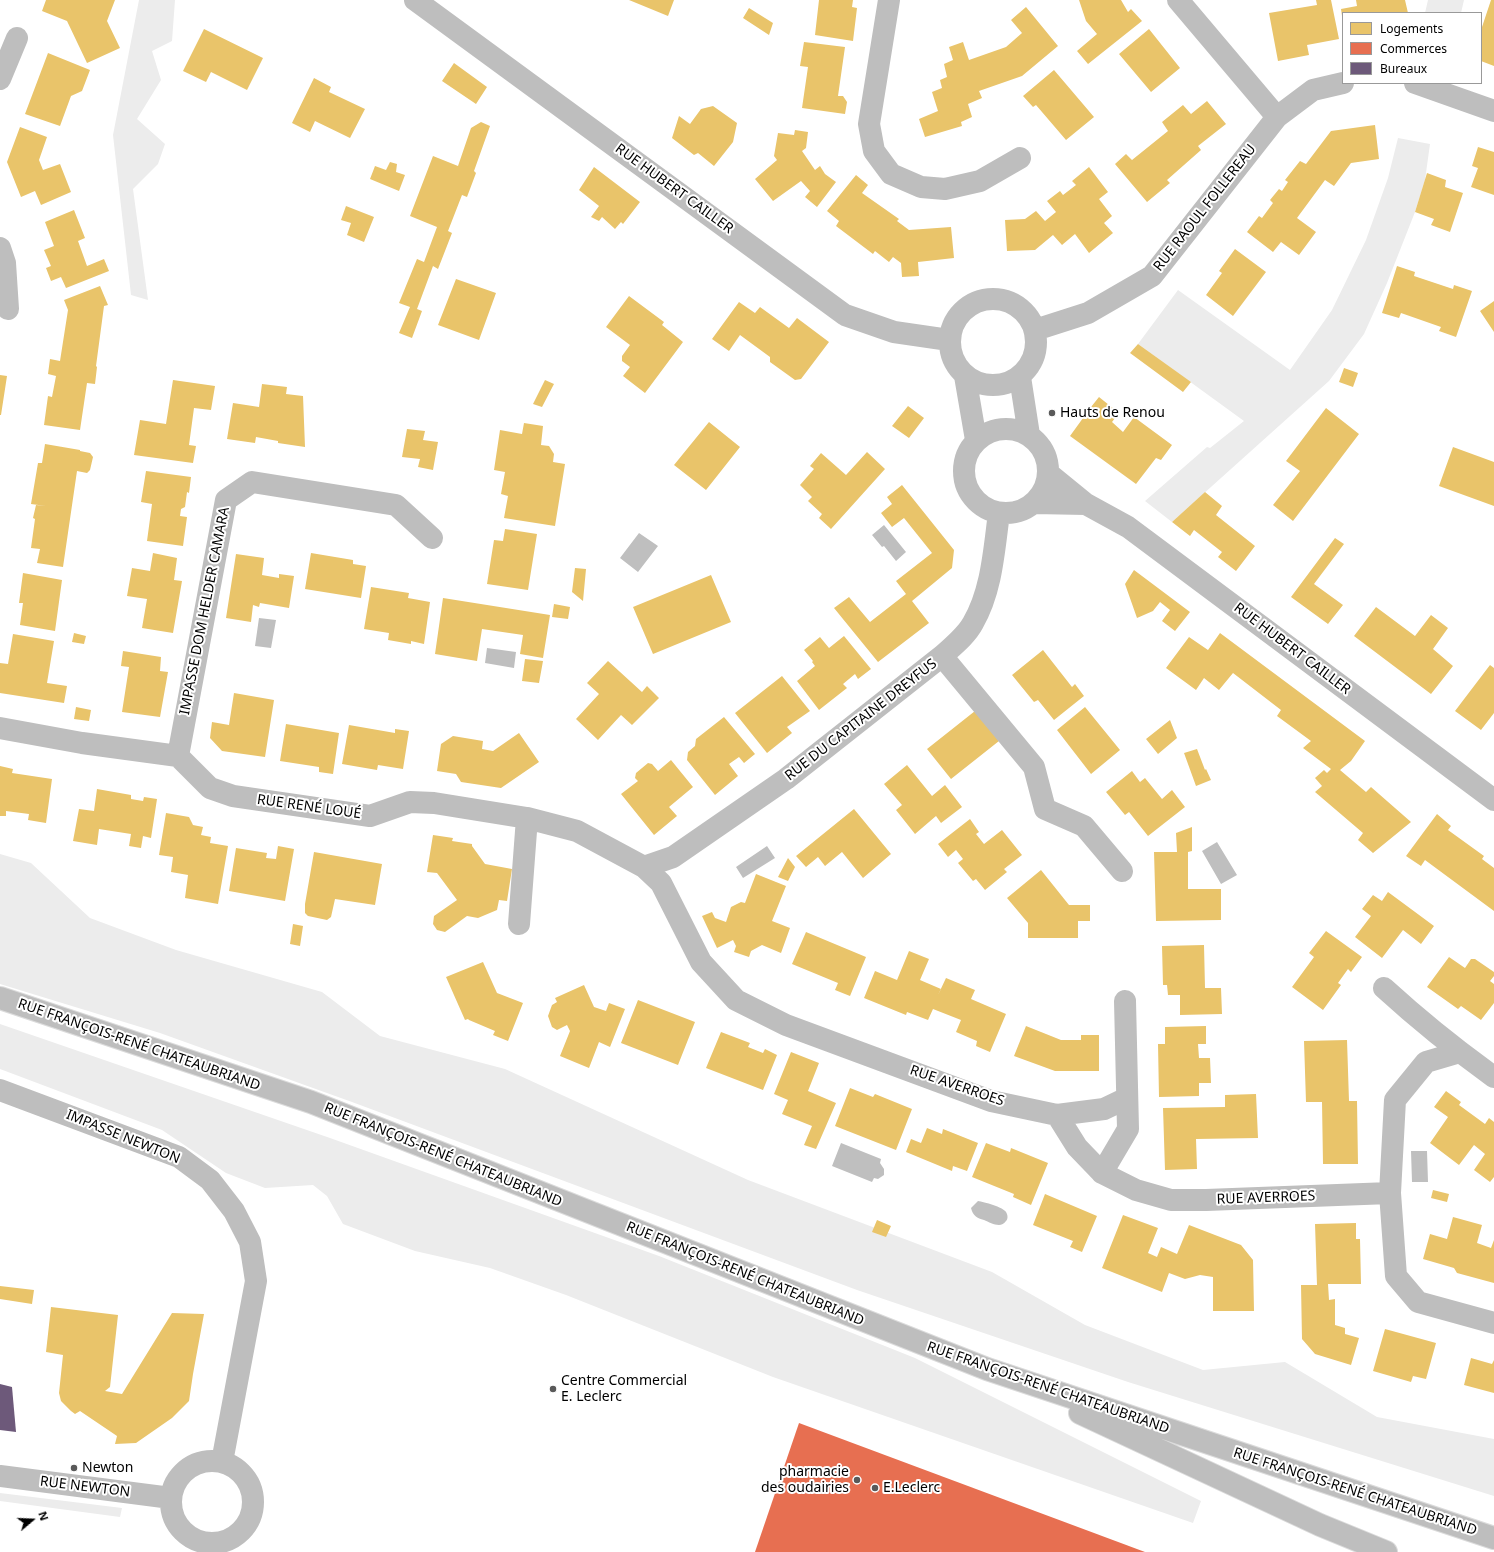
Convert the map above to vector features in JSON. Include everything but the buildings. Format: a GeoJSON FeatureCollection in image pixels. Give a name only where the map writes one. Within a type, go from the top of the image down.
{"type":"FeatureCollection","features":[{"type":"Feature","properties":{"kind":"street","name":"RUE HUBERT CAILLER"},"geometry":{"type":"LineString","coordinates":[[415,0],[845,315],[894,332],[949,340]]}},
{"type":"Feature","properties":{"kind":"street"},"geometry":{"type":"LineString","coordinates":[[889,0],[869,124],[874,151],[891,174],[921,187],[945,189],[980,181],[1020,158]]}},
{"type":"Feature","properties":{"kind":"street"},"geometry":{"type":"LineString","coordinates":[[1178,0],[1277,117]]}},
{"type":"Feature","properties":{"kind":"street"},"geometry":{"type":"LineString","coordinates":[[0,78],[17,38]]}},
{"type":"Feature","properties":{"kind":"street","name":"RUE RAOUL FOLLEREAU"},"geometry":{"type":"LineString","coordinates":[[1035,330],[1088,313],[1152,276],[1277,117],[1313,90],[1342,83]]}},
{"type":"Feature","properties":{"kind":"street"},"geometry":{"type":"LineString","coordinates":[[1418,84],[1494,111]]}},
{"type":"Feature","properties":{"kind":"street"},"geometry":{"type":"LineString","coordinates":[[0,248],[5,263],[8,309]]}},
{"type":"Feature","properties":{"kind":"street"},"geometry":{"type":"LineString","coordinates":[[996,299],[1009,302],[1020,308],[1029,318],[1035,330],[1035,356],[1029,367],[1020,377],[1007,384],[992,386],[978,383],[965,376],[956,366],[950,353],[949,340],[952,326],[960,314],[970,305],[983,300],[996,299]]}},
{"type":"Feature","properties":{"kind":"street"},"geometry":{"type":"LineString","coordinates":[[965,376],[976,440]]}},
{"type":"Feature","properties":{"kind":"street"},"geometry":{"type":"LineString","coordinates":[[1020,377],[1029,435]]}},
{"type":"Feature","properties":{"kind":"street"},"geometry":{"type":"LineString","coordinates":[[1002,428],[1016,429],[1029,435],[1040,445],[1046,458],[1048,473],[1046,484],[1041,494],[1034,503],[1024,510],[1012,513],[1000,513],[987,509],[976,501],[968,490],[963,477],[963,464],[968,451],[976,440],[988,432],[1002,428]]}},
{"type":"Feature","properties":{"kind":"street","name":"RUE HUBERT CAILLER"},"geometry":{"type":"LineString","coordinates":[[1048,473],[1086,504],[1128,527],[1494,800]]}},
{"type":"Feature","properties":{"kind":"street","name":"IMPASSE DOM HELDER CAMARA"},"geometry":{"type":"LineString","coordinates":[[178,756],[226,500],[252,482],[396,504],[432,538]]}},
{"type":"Feature","properties":{"kind":"street","name":"RUE HUBERT CAILLER"},"geometry":{"type":"LineString","coordinates":[[1034,503],[1086,504]]}},
{"type":"Feature","properties":{"kind":"street","name":"RUE DU CAPITAINE DREYFUS"},"geometry":{"type":"LineString","coordinates":[[644,867],[673,857],[786,779],[956,644],[973,624],[986,595],[1000,513]]}},
{"type":"Feature","properties":{"kind":"street"},"geometry":{"type":"LineString","coordinates":[[942,656],[1034,767],[1045,809],[1084,826],[1122,871]]}},
{"type":"Feature","properties":{"kind":"street"},"geometry":{"type":"LineString","coordinates":[[0,728],[82,743],[178,756]]}},
{"type":"Feature","properties":{"kind":"street","name":"RUE RENÉ LOUÉ"},"geometry":{"type":"LineString","coordinates":[[178,756],[210,788],[233,796],[370,816],[410,802],[434,803],[527,818],[577,831],[644,867]]}},
{"type":"Feature","properties":{"kind":"street"},"geometry":{"type":"LineString","coordinates":[[519,924],[527,818]]}},
{"type":"Feature","properties":{"kind":"street","name":"RUE AVERROES"},"geometry":{"type":"LineString","coordinates":[[644,867],[661,883],[702,962],[736,1000],[786,1025],[991,1101],[1057,1115],[1078,1147],[1102,1173],[1136,1190],[1172,1200],[1390,1193]]}},
{"type":"Feature","properties":{"kind":"street"},"geometry":{"type":"LineString","coordinates":[[1384,988],[1408,1010],[1494,1077]]}},
{"type":"Feature","properties":{"kind":"street","name":"RUE FRANÇOIS-RENÉ CHATEAUBRIAND"},"geometry":{"type":"LineString","coordinates":[[0,998],[311,1102],[987,1369],[1494,1538]]}},
{"type":"Feature","properties":{"kind":"street"},"geometry":{"type":"LineString","coordinates":[[1102,1173],[1128,1128],[1125,1001]]}},
{"type":"Feature","properties":{"kind":"street"},"geometry":{"type":"LineString","coordinates":[[1460,1052],[1426,1062],[1395,1100],[1390,1193],[1396,1276],[1418,1302],[1494,1323]]}},
{"type":"Feature","properties":{"kind":"street","name":"IMPASSE NEWTON"},"geometry":{"type":"LineString","coordinates":[[0,1090],[179,1157],[210,1180],[234,1211],[250,1242],[256,1281],[222,1462]]}},
{"type":"Feature","properties":{"kind":"street"},"geometry":{"type":"LineString","coordinates":[[1057,1115],[1104,1108],[1127,1098]]}},
{"type":"Feature","properties":{"kind":"street"},"geometry":{"type":"LineString","coordinates":[[987,1369],[1320,1525],[1386,1552]]}},
{"type":"Feature","properties":{"kind":"street"},"geometry":{"type":"LineString","coordinates":[[207,1461],[222,1462],[232,1466],[241,1473],[248,1482],[252,1493],[253,1505],[250,1517],[244,1528],[234,1536],[211,1548],[190,1538],[181,1530],[171,1509],[171,1498],[175,1484],[179,1478],[194,1464],[207,1461]]}},
{"type":"Feature","properties":{"kind":"street","name":"RUE NEWTON"},"geometry":{"type":"LineString","coordinates":[[0,1476],[171,1498]]}},
{"type":"Feature","properties":{"kind":"shaded area"},"geometry":{"type":"Polygon","coordinates":[[[139,0],[175,0],[172,41],[152,51],[161,80],[137,119],[165,144],[158,164],[133,189],[148,300],[131,295],[113,135],[139,0]]]}},
{"type":"Feature","properties":{"kind":"shaded area"},"geometry":{"type":"Polygon","coordinates":[[[1428,0],[1464,0],[1461,12],[1425,12],[1428,0]]]}},
{"type":"Feature","properties":{"kind":"shaded area"},"geometry":{"type":"Polygon","coordinates":[[[1398,138],[1430,144],[1425,180],[1415,212],[1387,283],[1364,334],[1329,381],[1172,522],[1145,501],[1207,447],[1210,448],[1244,421],[1138,344],[1178,290],[1290,370],[1332,310],[1366,240],[1388,178],[1398,138]]]}},
{"type":"Feature","properties":{"kind":"shaded area"},"geometry":{"type":"Polygon","coordinates":[[[884,525],[906,552],[896,561],[884,546],[882,547],[872,535],[884,525]]]}},
{"type":"Feature","properties":{"kind":"shaded area"},"geometry":{"type":"Polygon","coordinates":[[[639,533],[658,546],[638,572],[620,558],[639,533]]]}},
{"type":"Feature","properties":{"kind":"shaded area"},"geometry":{"type":"Polygon","coordinates":[[[259,618],[276,620],[271,648],[255,646],[259,618]]]}},
{"type":"Feature","properties":{"kind":"shaded area"},"geometry":{"type":"Polygon","coordinates":[[[487,648],[516,652],[514,668],[485,663],[487,648]]]}},
{"type":"Feature","properties":{"kind":"shaded area"},"geometry":{"type":"Polygon","coordinates":[[[1217,842],[1237,875],[1221,884],[1202,851],[1217,842]]]}},
{"type":"Feature","properties":{"kind":"shaded area"},"geometry":{"type":"Polygon","coordinates":[[[767,846],[775,858],[743,878],[736,867],[767,846]]]}},
{"type":"Feature","properties":{"kind":"shaded area"},"geometry":{"type":"Polygon","coordinates":[[[0,854],[31,863],[90,918],[176,950],[322,992],[380,1036],[505,1069],[748,1180],[992,1272],[1085,1325],[1203,1370],[1285,1362],[1377,1417],[1494,1439],[1494,1496],[1128,1382],[857,1290],[352,1102],[160,1033],[0,984],[0,854]]]}},
{"type":"Feature","properties":{"kind":"shaded area"},"geometry":{"type":"Polygon","coordinates":[[[0,1024],[330,1138],[659,1256],[915,1358],[1201,1501],[1193,1523],[773,1377],[566,1295],[490,1268],[415,1251],[343,1224],[327,1196],[313,1185],[265,1188],[226,1173],[162,1130],[0,1069],[0,1024]]]}},
{"type":"Feature","properties":{"kind":"shaded area"},"geometry":{"type":"Polygon","coordinates":[[[841,1143],[881,1159],[880,1163],[884,1169],[884,1175],[878,1179],[874,1178],[872,1182],[832,1166],[841,1143]]]}},
{"type":"Feature","properties":{"kind":"shaded area"},"geometry":{"type":"Polygon","coordinates":[[[1411,1151],[1427,1151],[1428,1182],[1412,1182],[1411,1151]]]}},
{"type":"Feature","properties":{"kind":"shaded area"},"geometry":{"type":"Polygon","coordinates":[[[978,1201],[1001,1208],[1007,1214],[1007,1220],[999,1225],[977,1217],[974,1215],[971,1208],[978,1201]]]}},
{"type":"Feature","properties":{"kind":"shaded area"},"geometry":{"type":"Polygon","coordinates":[[[0,1493],[122,1508],[120,1517],[0,1501],[0,1493]]]}},
{"type":"Feature","properties":{"kind":"place","name":"Hauts de Renou"},"geometry":{"type":"Point","coordinates":[1052,413]}},
{"type":"Feature","properties":{"kind":"place","name":"Centre Commercial E. Leclerc"},"geometry":{"type":"Point","coordinates":[553,1389]}},
{"type":"Feature","properties":{"kind":"place","name":"Newton"},"geometry":{"type":"Point","coordinates":[74,1468]}},
{"type":"Feature","properties":{"kind":"place","name":"pharmacie des oudairies"},"geometry":{"type":"Point","coordinates":[857,1480]}},
{"type":"Feature","properties":{"kind":"place","name":"E.Leclerc"},"geometry":{"type":"Point","coordinates":[875,1488]}}]}
